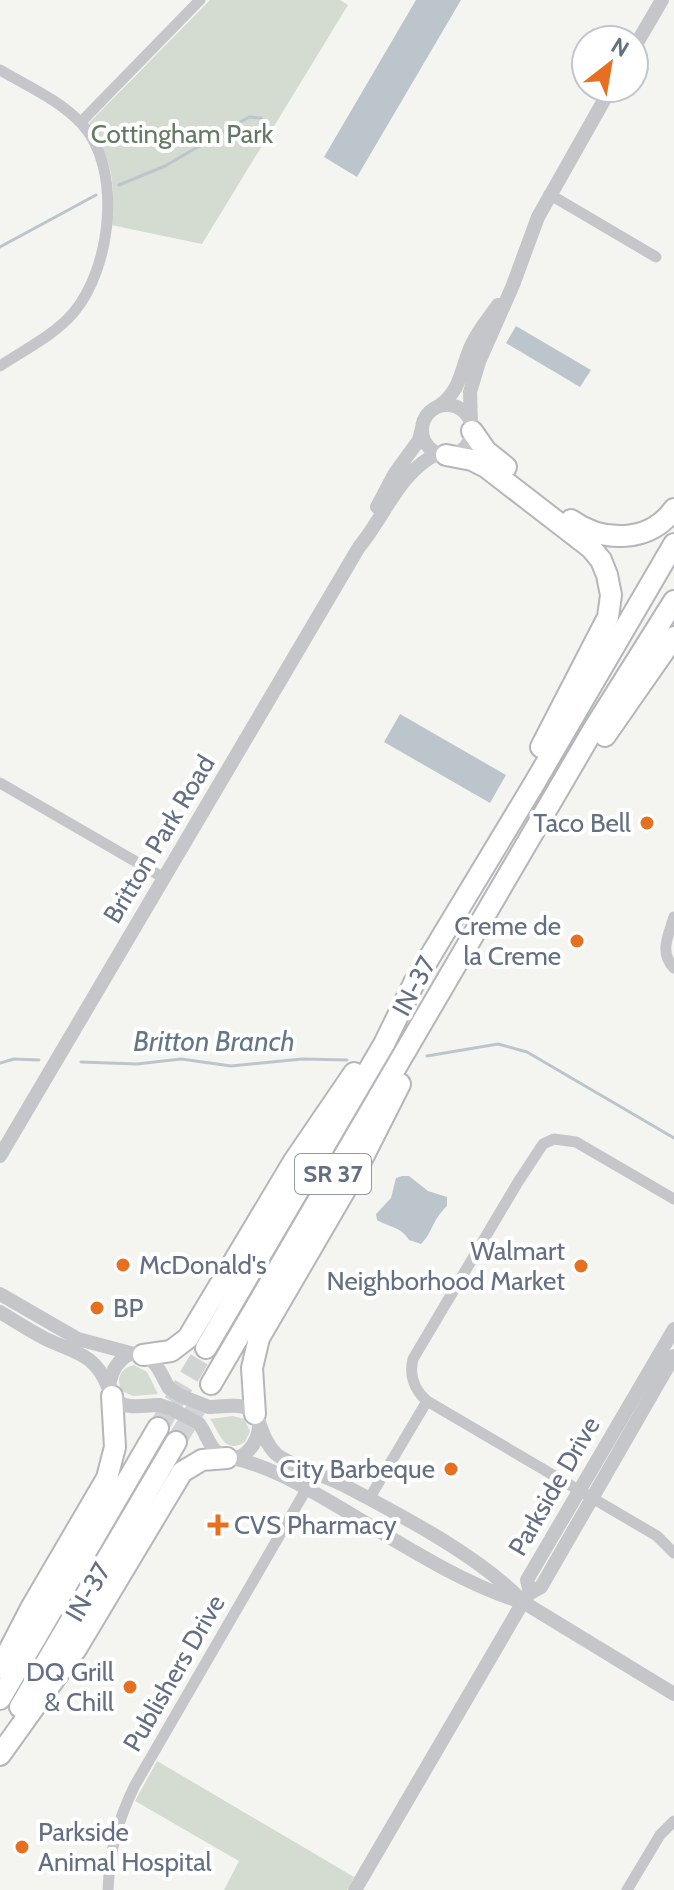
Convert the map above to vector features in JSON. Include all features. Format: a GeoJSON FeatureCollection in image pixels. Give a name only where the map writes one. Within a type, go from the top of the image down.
{"type":"FeatureCollection","features":[{"type":"Feature","properties":{"kind":"highway"},"geometry":{"type":"LineString","coordinates":[[471,426],[493,457],[589,530],[611,536],[636,535],[659,524],[674,509]]}},
{"type":"Feature","properties":{"kind":"highway"},"geometry":{"type":"LineString","coordinates":[[442,454],[472,460],[486,467],[591,548],[605,568],[611,595],[604,629],[451,919]]}},
{"type":"Feature","properties":{"kind":"highway","name":"IN-37"},"geometry":{"type":"LineString","coordinates":[[206,1348],[384,1044],[451,919],[674,544]]}},
{"type":"Feature","properties":{"kind":"highway","name":"IN-37"},"geometry":{"type":"LineString","coordinates":[[211,1384],[593,730],[674,601]]}},
{"type":"Feature","properties":{"kind":"highway"},"geometry":{"type":"LineString","coordinates":[[516,863],[542,834],[603,738],[674,637]]}},
{"type":"Feature","properties":{"kind":"highway"},"geometry":{"type":"LineString","coordinates":[[257,1418],[252,1368],[259,1338],[355,1173],[437,1012],[456,965]]}},
{"type":"Feature","properties":{"kind":"highway"},"geometry":{"type":"LineString","coordinates":[[138,1355],[171,1351],[188,1338],[302,1149],[414,983]]}},
{"type":"Feature","properties":{"kind":"highway"},"geometry":{"type":"LineString","coordinates":[[0,1668],[31,1608],[107,1478],[115,1447],[110,1393]]}},
{"type":"Feature","properties":{"kind":"highway","name":"IN-37"},"geometry":{"type":"LineString","coordinates":[[0,1699],[158,1428]]}},
{"type":"Feature","properties":{"kind":"highway","name":"IN-37"},"geometry":{"type":"LineString","coordinates":[[0,1742],[176,1442]]}},
{"type":"Feature","properties":{"kind":"highway"},"geometry":{"type":"LineString","coordinates":[[0,1755],[76,1649],[180,1476],[197,1462],[230,1458]]}},
{"type":"Feature","properties":{"kind":"street"},"geometry":{"type":"LineString","coordinates":[[81,122],[200,0]]}},
{"type":"Feature","properties":{"kind":"street"},"geometry":{"type":"LineString","coordinates":[[648,24],[662,0]]}},
{"type":"Feature","properties":{"kind":"street"},"geometry":{"type":"LineString","coordinates":[[0,70],[64,108],[81,122],[101,155],[108,187],[107,217],[95,275],[86,296],[69,319],[0,366]]}},
{"type":"Feature","properties":{"kind":"street"},"geometry":{"type":"LineString","coordinates":[[507,297],[477,334],[456,390],[430,412],[423,425],[425,442],[442,454],[461,451],[467,445],[471,426],[472,384],[549,194],[602,104]]}},
{"type":"Feature","properties":{"kind":"street"},"geometry":{"type":"LineString","coordinates":[[549,194],[656,257]]}},
{"type":"Feature","properties":{"kind":"street"},"geometry":{"type":"LineString","coordinates":[[437,407],[445,405],[461,409],[471,426]]}},
{"type":"Feature","properties":{"kind":"street","name":"Britton Park Road"},"geometry":{"type":"LineString","coordinates":[[359,547],[394,474],[419,440],[423,425]]}},
{"type":"Feature","properties":{"kind":"street","name":"Britton Park Road"},"geometry":{"type":"LineString","coordinates":[[0,1156],[359,547],[411,472],[422,461],[442,454]]}},
{"type":"Feature","properties":{"kind":"street"},"geometry":{"type":"LineString","coordinates":[[0,783],[164,878]]}},
{"type":"Feature","properties":{"kind":"street"},"geometry":{"type":"LineString","coordinates":[[674,917],[664,949],[667,961],[674,968]]}},
{"type":"Feature","properties":{"kind":"street"},"geometry":{"type":"LineString","coordinates":[[674,1199],[576,1142],[554,1139],[543,1144],[413,1359],[410,1370],[420,1395],[427,1401],[657,1536],[674,1553]]}},
{"type":"Feature","properties":{"kind":"street"},"geometry":{"type":"LineString","coordinates":[[0,1294],[78,1339],[152,1360],[169,1388],[181,1396],[209,1407],[238,1405],[257,1418],[267,1443],[279,1456],[369,1499],[475,1563],[674,1694]]}},
{"type":"Feature","properties":{"kind":"street"},"geometry":{"type":"LineString","coordinates":[[0,1312],[46,1339],[89,1358],[101,1371],[110,1393],[120,1404],[130,1407],[159,1405],[172,1409],[199,1424],[215,1450],[230,1458],[269,1468],[497,1595],[526,1598]]}},
{"type":"Feature","properties":{"kind":"street","name":"Parkside Drive"},"geometry":{"type":"LineString","coordinates":[[355,1890],[526,1598],[541,1587],[674,1329]]}},
{"type":"Feature","properties":{"kind":"street"},"geometry":{"type":"LineString","coordinates":[[110,1393],[110,1377],[116,1364],[138,1355]]}},
{"type":"Feature","properties":{"kind":"street","name":"Parkside Drive"},"geometry":{"type":"LineString","coordinates":[[586,1495],[674,1356]]}},
{"type":"Feature","properties":{"kind":"street"},"geometry":{"type":"LineString","coordinates":[[369,1499],[427,1401]]}},
{"type":"Feature","properties":{"kind":"street"},"geometry":{"type":"LineString","coordinates":[[230,1458],[240,1457],[252,1447],[259,1433],[257,1418]]}},
{"type":"Feature","properties":{"kind":"street","name":"Publishers Drive"},"geometry":{"type":"LineString","coordinates":[[108,1890],[111,1846],[135,1785],[307,1488]]}},
{"type":"Feature","properties":{"kind":"street"},"geometry":{"type":"LineString","coordinates":[[627,1890],[660,1835],[674,1821]]}},
{"type":"Feature","properties":{"kind":"green space","name":"Cottingham Park"},"geometry":{"type":"Polygon","coordinates":[[[210,0],[340,0],[348,5],[202,244],[111,225],[113,195],[110,171],[103,149],[89,123],[210,0]]]}},
{"type":"Feature","properties":{"kind":"green space"},"geometry":{"type":"Polygon","coordinates":[[[134,1365],[147,1372],[158,1394],[133,1396],[122,1391],[120,1374],[134,1365]]]}},
{"type":"Feature","properties":{"kind":"green space"},"geometry":{"type":"Polygon","coordinates":[[[233,1416],[244,1419],[250,1431],[245,1442],[232,1446],[223,1441],[210,1419],[233,1416]]]}},
{"type":"Feature","properties":{"kind":"green space"},"geometry":{"type":"Polygon","coordinates":[[[157,1761],[354,1877],[347,1890],[224,1890],[239,1861],[135,1801],[157,1761]]]}},
{"type":"Feature","properties":{"kind":"shaded area"},"geometry":{"type":"Polygon","coordinates":[[[416,0],[461,0],[357,177],[324,157],[416,0]]]}},
{"type":"Feature","properties":{"kind":"shaded area"},"geometry":{"type":"Polygon","coordinates":[[[516,326],[591,370],[580,387],[506,343],[516,326]]]}},
{"type":"Feature","properties":{"kind":"shaded area"},"geometry":{"type":"Polygon","coordinates":[[[400,714],[506,775],[490,803],[384,742],[400,714]]]}},
{"type":"Feature","properties":{"kind":"shaded area"},"geometry":{"type":"Polygon","coordinates":[[[409,1176],[428,1191],[447,1197],[447,1206],[421,1244],[377,1220],[376,1214],[391,1198],[396,1178],[409,1176]]]}},
{"type":"Feature","properties":{"kind":"waterway"},"geometry":{"type":"LineString","coordinates":[[119,185],[165,166],[249,117],[261,118],[268,130]]}},
{"type":"Feature","properties":{"kind":"waterway"},"geometry":{"type":"LineString","coordinates":[[0,247],[96,195]]}},
{"type":"Feature","properties":{"kind":"waterway","name":"Britton Branch"},"geometry":{"type":"LineString","coordinates":[[427,1056],[498,1044],[527,1052],[674,1138]]}},
{"type":"Feature","properties":{"kind":"waterway","name":"Britton Branch"},"geometry":{"type":"LineString","coordinates":[[0,1063],[14,1059],[39,1060]]}},
{"type":"Feature","properties":{"kind":"waterway","name":"Britton Branch"},"geometry":{"type":"LineString","coordinates":[[81,1062],[137,1064],[181,1059],[231,1066],[302,1059],[347,1060]]}},
{"type":"Feature","properties":{"kind":"tunnel"},"geometry":{"type":"LineString","coordinates":[[158,1428],[206,1348]]}},
{"type":"Feature","properties":{"kind":"tunnel"},"geometry":{"type":"LineString","coordinates":[[176,1442],[211,1384]]}},
{"type":"Feature","properties":{"kind":"place","name":"Taco Bell"},"geometry":{"type":"Point","coordinates":[647,823]}},
{"type":"Feature","properties":{"kind":"place","name":"Creme de la Creme"},"geometry":{"type":"Point","coordinates":[577,941]}},
{"type":"Feature","properties":{"kind":"place","name":"McDonald's"},"geometry":{"type":"Point","coordinates":[123,1265]}},
{"type":"Feature","properties":{"kind":"place","name":"Walmart Neighborhood Market"},"geometry":{"type":"Point","coordinates":[581,1266]}},
{"type":"Feature","properties":{"kind":"place","name":"BP"},"geometry":{"type":"Point","coordinates":[97,1308]}},
{"type":"Feature","properties":{"kind":"place","name":"City Barbeque"},"geometry":{"type":"Point","coordinates":[451,1469]}},
{"type":"Feature","properties":{"kind":"place","name":"CVS Pharmacy"},"geometry":{"type":"Point","coordinates":[218,1525]}},
{"type":"Feature","properties":{"kind":"place","name":"DQ Grill & Chill"},"geometry":{"type":"Point","coordinates":[130,1687]}},
{"type":"Feature","properties":{"kind":"place","name":"Parkside Animal Hospital"},"geometry":{"type":"Point","coordinates":[22,1847]}}]}
